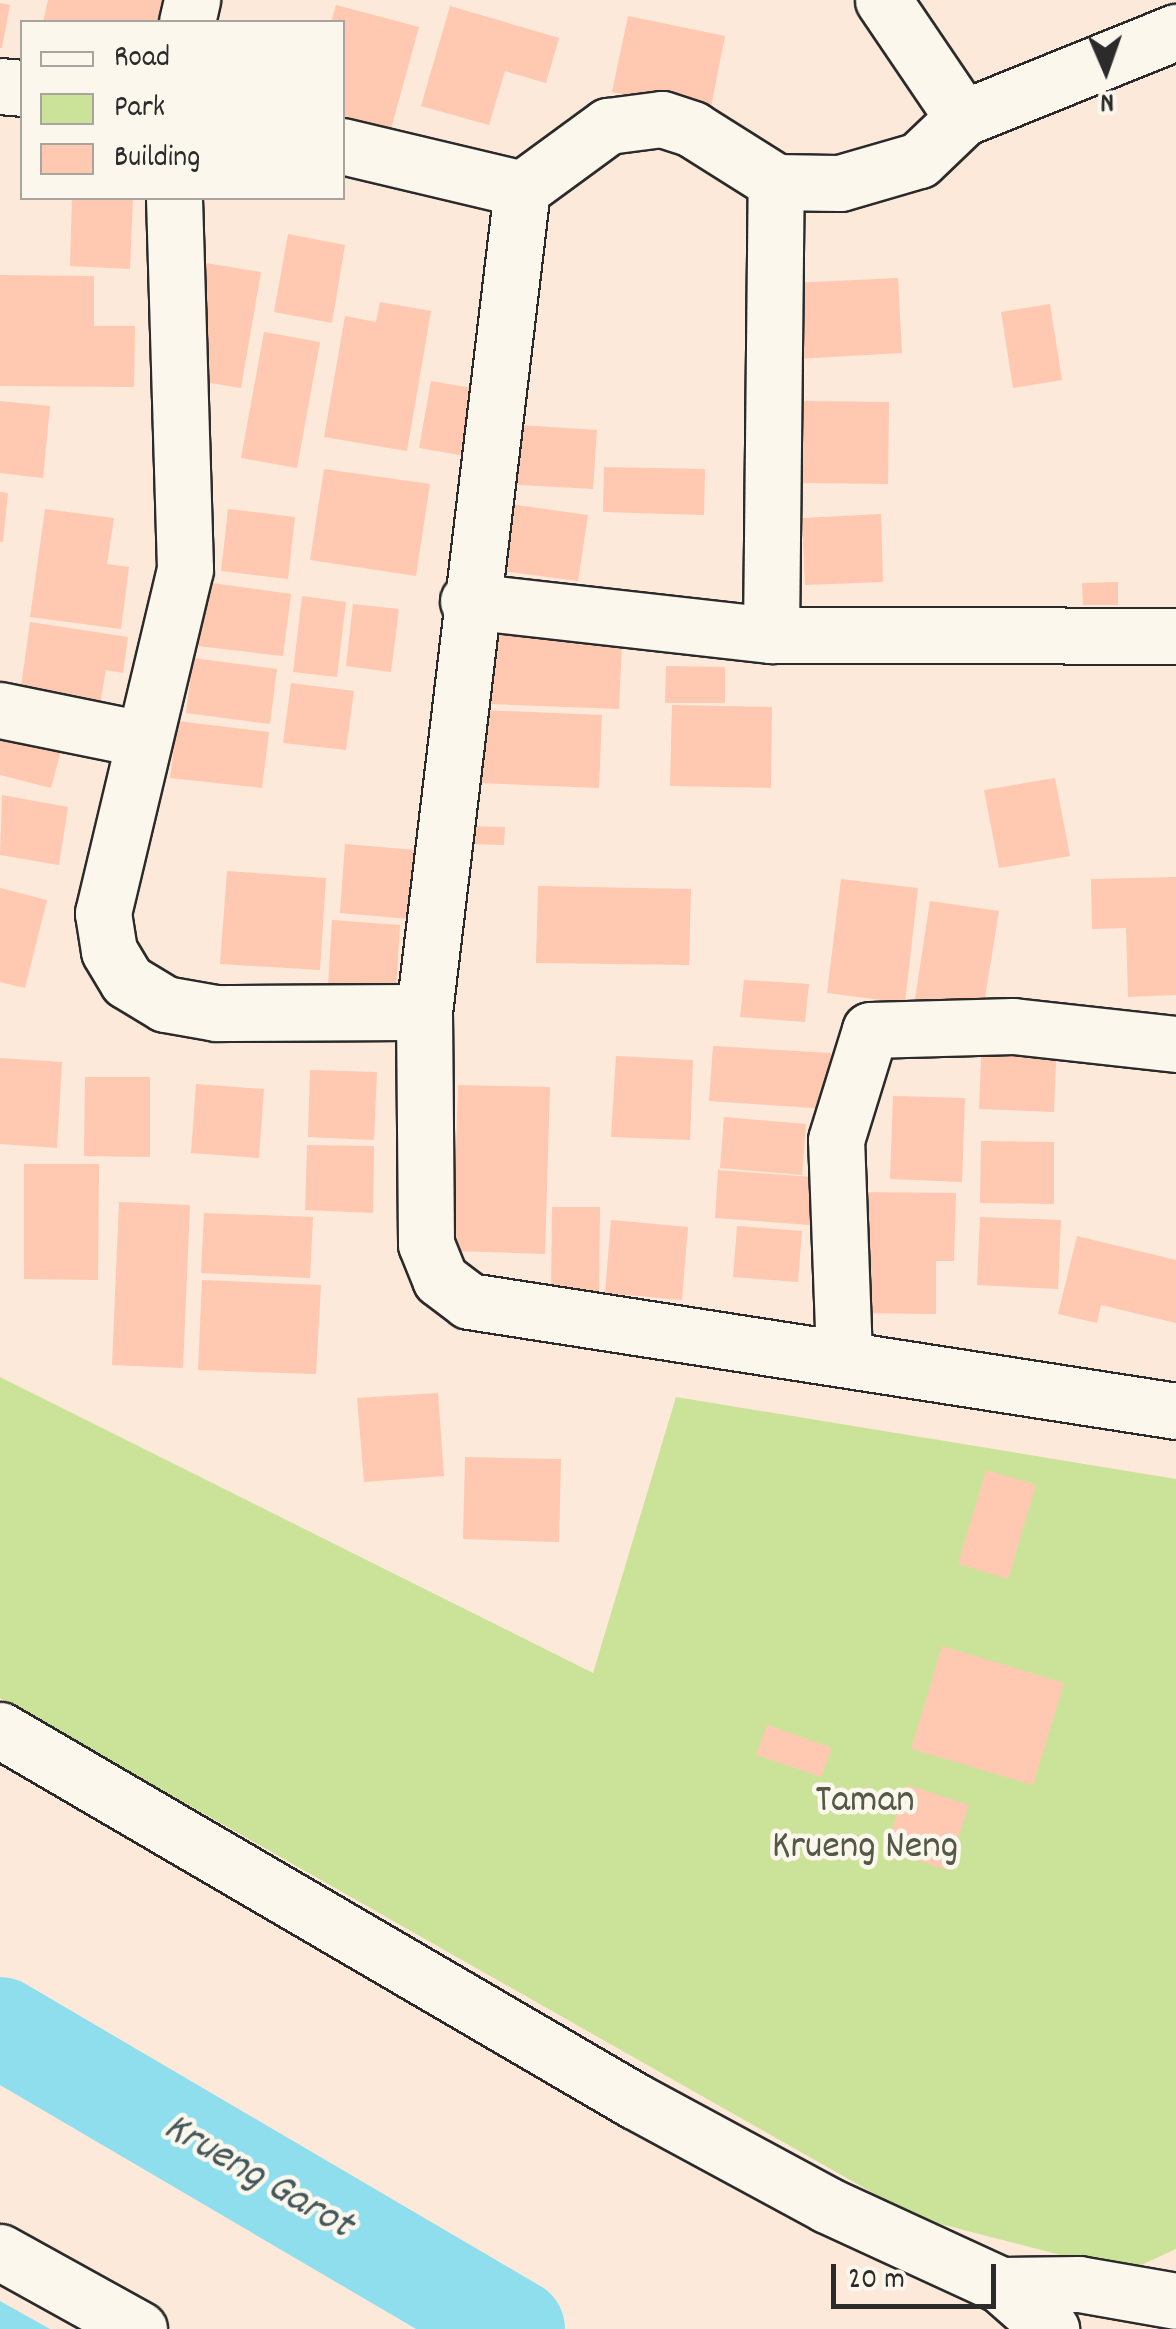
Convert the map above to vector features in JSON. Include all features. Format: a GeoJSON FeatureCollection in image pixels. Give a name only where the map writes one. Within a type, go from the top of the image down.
{"type":"FeatureCollection","features":[{"type":"Feature","properties":{"kind":"street"},"geometry":{"type":"LineString","coordinates":[[883,0],[963,118]]}},
{"type":"Feature","properties":{"kind":"street"},"geometry":{"type":"LineString","coordinates":[[1176,32],[963,118],[918,160],[882,176],[776,182],[692,129],[634,119],[608,126],[522,188],[468,602],[424,1012],[426,1244],[440,1278],[469,1301],[844,1356],[1176,1411]]}},
{"type":"Feature","properties":{"kind":"street"},"geometry":{"type":"LineString","coordinates":[[345,147],[522,188]]}},
{"type":"Feature","properties":{"kind":"street"},"geometry":{"type":"LineString","coordinates":[[771,636],[776,182]]}},
{"type":"Feature","properties":{"kind":"street"},"geometry":{"type":"LineString","coordinates":[[174,200],[185,569],[180,614],[143,740],[103,913],[109,951],[128,982],[165,1004],[216,1013],[424,1012]]}},
{"type":"Feature","properties":{"kind":"street"},"geometry":{"type":"LineString","coordinates":[[468,602],[771,636],[1176,636]]}},
{"type":"Feature","properties":{"kind":"street"},"geometry":{"type":"LineString","coordinates":[[0,710],[143,740]]}},
{"type":"Feature","properties":{"kind":"street"},"geometry":{"type":"LineString","coordinates":[[844,1356],[836,1140],[870,1030],[1013,1026],[1176,1044]]}},
{"type":"Feature","properties":{"kind":"street"},"geometry":{"type":"LineString","coordinates":[[0,1730],[635,2101],[826,2206],[1001,2285],[1051,2329]]}},
{"type":"Feature","properties":{"kind":"street"},"geometry":{"type":"LineString","coordinates":[[0,2252],[139,2329]]}},
{"type":"Feature","properties":{"kind":"street"},"geometry":{"type":"LineString","coordinates":[[1001,2285],[1080,2284],[1176,2301]]}},
{"type":"Feature","properties":{"kind":"green space","name":"Taman Krueng Neng"},"geometry":{"type":"Polygon","coordinates":[[[0,1377],[593,1673],[676,1397],[1176,1479],[1176,2249],[1126,2272],[917,2218],[0,1698],[0,1377]]]}},
{"type":"Feature","properties":{"kind":"water"},"geometry":{"type":"Polygon","coordinates":[[[0,2301],[50,2329],[0,2329],[0,2301]]]}},
{"type":"Feature","properties":{"kind":"building"},"geometry":{"type":"Polygon","coordinates":[[[48,0],[174,0],[170,20],[43,20],[48,0]]]}},
{"type":"Feature","properties":{"kind":"building"},"geometry":{"type":"Polygon","coordinates":[[[0,3],[10,5],[2,48],[0,48],[0,3]]]}},
{"type":"Feature","properties":{"kind":"building"},"geometry":{"type":"Polygon","coordinates":[[[336,5],[419,27],[389,136],[345,124],[345,20],[332,20],[336,5]]]}},
{"type":"Feature","properties":{"kind":"building"},"geometry":{"type":"Polygon","coordinates":[[[450,6],[559,38],[546,83],[505,71],[489,125],[421,106],[450,6]]]}},
{"type":"Feature","properties":{"kind":"building"},"geometry":{"type":"Polygon","coordinates":[[[628,16],[725,36],[710,112],[612,92],[628,16]]]}},
{"type":"Feature","properties":{"kind":"building"},"geometry":{"type":"Polygon","coordinates":[[[72,200],[133,200],[130,269],[70,266],[72,200]]]}},
{"type":"Feature","properties":{"kind":"building"},"geometry":{"type":"Polygon","coordinates":[[[288,234],[345,245],[332,323],[274,312],[288,234]]]}},
{"type":"Feature","properties":{"kind":"building"},"geometry":{"type":"Polygon","coordinates":[[[206,263],[261,272],[241,388],[187,379],[206,263]]]}},
{"type":"Feature","properties":{"kind":"building"},"geometry":{"type":"Polygon","coordinates":[[[0,275],[94,276],[94,326],[135,326],[134,387],[0,386],[0,275]]]}},
{"type":"Feature","properties":{"kind":"building"},"geometry":{"type":"Polygon","coordinates":[[[898,278],[902,353],[795,359],[791,283],[898,278]]]}},
{"type":"Feature","properties":{"kind":"building"},"geometry":{"type":"Polygon","coordinates":[[[380,302],[431,311],[407,451],[324,437],[345,316],[376,322],[380,302]]]}},
{"type":"Feature","properties":{"kind":"building"},"geometry":{"type":"Polygon","coordinates":[[[1050,304],[1062,380],[1013,388],[1001,312],[1050,304]]]}},
{"type":"Feature","properties":{"kind":"building"},"geometry":{"type":"Polygon","coordinates":[[[264,332],[320,342],[297,468],[241,458],[264,332]]]}},
{"type":"Feature","properties":{"kind":"building"},"geometry":{"type":"Polygon","coordinates":[[[431,381],[472,388],[460,455],[419,448],[431,381]]]}},
{"type":"Feature","properties":{"kind":"building"},"geometry":{"type":"Polygon","coordinates":[[[0,401],[50,406],[43,478],[0,473],[0,401]]]}},
{"type":"Feature","properties":{"kind":"building"},"geometry":{"type":"Polygon","coordinates":[[[803,401],[889,402],[888,484],[802,483],[803,401]]]}},
{"type":"Feature","properties":{"kind":"building"},"geometry":{"type":"Polygon","coordinates":[[[505,424],[597,430],[593,489],[502,484],[505,424]]]}},
{"type":"Feature","properties":{"kind":"building"},"geometry":{"type":"Polygon","coordinates":[[[604,467],[705,469],[704,515],[603,512],[604,467]]]}},
{"type":"Feature","properties":{"kind":"building"},"geometry":{"type":"Polygon","coordinates":[[[324,469],[430,484],[416,576],[310,560],[324,469]]]}},
{"type":"Feature","properties":{"kind":"building"},"geometry":{"type":"Polygon","coordinates":[[[0,492],[8,493],[3,542],[0,542],[0,492]]]}},
{"type":"Feature","properties":{"kind":"building"},"geometry":{"type":"Polygon","coordinates":[[[488,501],[588,515],[578,581],[479,568],[488,501]]]}},
{"type":"Feature","properties":{"kind":"building"},"geometry":{"type":"Polygon","coordinates":[[[45,509],[114,518],[107,564],[129,567],[121,629],[30,617],[45,509]]]}},
{"type":"Feature","properties":{"kind":"building"},"geometry":{"type":"Polygon","coordinates":[[[228,509],[295,517],[288,579],[221,571],[228,509]]]}},
{"type":"Feature","properties":{"kind":"building"},"geometry":{"type":"Polygon","coordinates":[[[881,514],[883,582],[805,585],[802,518],[881,514]]]}},
{"type":"Feature","properties":{"kind":"building"},"geometry":{"type":"Polygon","coordinates":[[[205,582],[291,594],[283,656],[197,646],[205,582]]]}},
{"type":"Feature","properties":{"kind":"building"},"geometry":{"type":"Polygon","coordinates":[[[1118,582],[1118,605],[1083,605],[1082,583],[1118,582]]]}},
{"type":"Feature","properties":{"kind":"building"},"geometry":{"type":"Polygon","coordinates":[[[302,596],[346,602],[337,677],[293,672],[302,596]]]}},
{"type":"Feature","properties":{"kind":"building"},"geometry":{"type":"Polygon","coordinates":[[[353,604],[399,609],[391,672],[346,666],[353,604]]]}},
{"type":"Feature","properties":{"kind":"building"},"geometry":{"type":"Polygon","coordinates":[[[494,615],[623,621],[619,709],[491,704],[494,615]]]}},
{"type":"Feature","properties":{"kind":"building"},"geometry":{"type":"Polygon","coordinates":[[[30,622],[128,637],[123,673],[106,670],[100,704],[20,694],[30,622]]]}},
{"type":"Feature","properties":{"kind":"building"},"geometry":{"type":"Polygon","coordinates":[[[193,658],[277,669],[270,724],[186,713],[193,658]]]}},
{"type":"Feature","properties":{"kind":"building"},"geometry":{"type":"Polygon","coordinates":[[[666,666],[725,667],[725,703],[665,703],[666,666]]]}},
{"type":"Feature","properties":{"kind":"building"},"geometry":{"type":"Polygon","coordinates":[[[291,683],[354,691],[346,750],[283,743],[291,683]]]}},
{"type":"Feature","properties":{"kind":"building"},"geometry":{"type":"Polygon","coordinates":[[[672,705],[772,707],[771,788],[670,786],[672,705]]]}},
{"type":"Feature","properties":{"kind":"building"},"geometry":{"type":"Polygon","coordinates":[[[482,710],[602,715],[599,788],[479,783],[482,710]]]}},
{"type":"Feature","properties":{"kind":"building"},"geometry":{"type":"Polygon","coordinates":[[[177,721],[269,732],[262,788],[170,778],[177,721]]]}},
{"type":"Feature","properties":{"kind":"building"},"geometry":{"type":"Polygon","coordinates":[[[0,731],[66,732],[51,788],[0,775],[0,731]]]}},
{"type":"Feature","properties":{"kind":"building"},"geometry":{"type":"Polygon","coordinates":[[[1055,778],[1070,856],[999,868],[984,790],[1055,778]]]}},
{"type":"Feature","properties":{"kind":"building"},"geometry":{"type":"Polygon","coordinates":[[[2,795],[68,807],[59,865],[0,855],[2,795]]]}},
{"type":"Feature","properties":{"kind":"building"},"geometry":{"type":"Polygon","coordinates":[[[465,826],[505,827],[504,845],[464,844],[465,826]]]}},
{"type":"Feature","properties":{"kind":"building"},"geometry":{"type":"Polygon","coordinates":[[[345,844],[415,850],[410,919],[340,913],[345,844]]]}},
{"type":"Feature","properties":{"kind":"building"},"geometry":{"type":"Polygon","coordinates":[[[227,871],[326,878],[320,970],[220,964],[227,871]]]}},
{"type":"Feature","properties":{"kind":"building"},"geometry":{"type":"Polygon","coordinates":[[[1176,877],[1176,995],[1128,997],[1126,928],[1092,929],[1091,879],[1176,877]]]}},
{"type":"Feature","properties":{"kind":"building"},"geometry":{"type":"Polygon","coordinates":[[[841,879],[918,888],[905,1003],[827,993],[841,879]]]}},
{"type":"Feature","properties":{"kind":"building"},"geometry":{"type":"Polygon","coordinates":[[[538,886],[691,889],[689,965],[536,963],[538,886]]]}},
{"type":"Feature","properties":{"kind":"building"},"geometry":{"type":"Polygon","coordinates":[[[0,888],[47,900],[25,988],[0,982],[0,888]]]}},
{"type":"Feature","properties":{"kind":"building"},"geometry":{"type":"Polygon","coordinates":[[[930,901],[999,911],[983,1010],[915,999],[930,901]]]}},
{"type":"Feature","properties":{"kind":"building"},"geometry":{"type":"Polygon","coordinates":[[[332,920],[400,925],[396,990],[328,986],[332,920]]]}},
{"type":"Feature","properties":{"kind":"building"},"geometry":{"type":"Polygon","coordinates":[[[744,980],[809,984],[805,1022],[740,1017],[744,980]]]}},
{"type":"Feature","properties":{"kind":"building"},"geometry":{"type":"Polygon","coordinates":[[[982,1037],[1057,1040],[1054,1112],[979,1109],[982,1037]]]}},
{"type":"Feature","properties":{"kind":"building"},"geometry":{"type":"Polygon","coordinates":[[[713,1046],[831,1053],[827,1109],[709,1101],[713,1046]]]}},
{"type":"Feature","properties":{"kind":"building"},"geometry":{"type":"Polygon","coordinates":[[[616,1056],[693,1060],[690,1140],[611,1137],[616,1056]]]}},
{"type":"Feature","properties":{"kind":"building"},"geometry":{"type":"Polygon","coordinates":[[[0,1058],[62,1062],[57,1148],[0,1144],[0,1058]]]}},
{"type":"Feature","properties":{"kind":"building"},"geometry":{"type":"Polygon","coordinates":[[[310,1070],[377,1072],[374,1140],[308,1137],[310,1070]]]}},
{"type":"Feature","properties":{"kind":"building"},"geometry":{"type":"Polygon","coordinates":[[[85,1077],[150,1077],[150,1157],[84,1156],[85,1077]]]}},
{"type":"Feature","properties":{"kind":"building"},"geometry":{"type":"Polygon","coordinates":[[[196,1084],[264,1089],[259,1158],[191,1153],[196,1084]]]}},
{"type":"Feature","properties":{"kind":"building"},"geometry":{"type":"Polygon","coordinates":[[[458,1085],[550,1087],[545,1254],[453,1251],[458,1085]]]}},
{"type":"Feature","properties":{"kind":"building"},"geometry":{"type":"Polygon","coordinates":[[[893,1096],[965,1098],[962,1182],[890,1179],[893,1096]]]}},
{"type":"Feature","properties":{"kind":"building"},"geometry":{"type":"Polygon","coordinates":[[[724,1117],[806,1124],[802,1175],[720,1168],[724,1117]]]}},
{"type":"Feature","properties":{"kind":"building"},"geometry":{"type":"Polygon","coordinates":[[[981,1141],[1054,1142],[1054,1204],[980,1203],[981,1141]]]}},
{"type":"Feature","properties":{"kind":"building"},"geometry":{"type":"Polygon","coordinates":[[[307,1145],[374,1146],[373,1213],[305,1210],[307,1145]]]}},
{"type":"Feature","properties":{"kind":"building"},"geometry":{"type":"Polygon","coordinates":[[[24,1164],[99,1164],[98,1280],[24,1279],[24,1164]]]}},
{"type":"Feature","properties":{"kind":"building"},"geometry":{"type":"Polygon","coordinates":[[[718,1170],[827,1178],[824,1226],[715,1218],[718,1170]]]}},
{"type":"Feature","properties":{"kind":"building"},"geometry":{"type":"Polygon","coordinates":[[[854,1192],[956,1193],[954,1261],[936,1261],[936,1314],[853,1313],[854,1192]]]}},
{"type":"Feature","properties":{"kind":"building"},"geometry":{"type":"Polygon","coordinates":[[[119,1202],[190,1205],[183,1368],[112,1365],[119,1202]]]}},
{"type":"Feature","properties":{"kind":"building"},"geometry":{"type":"Polygon","coordinates":[[[552,1207],[600,1207],[599,1298],[551,1297],[552,1207]]]}},
{"type":"Feature","properties":{"kind":"building"},"geometry":{"type":"Polygon","coordinates":[[[204,1213],[313,1217],[310,1278],[201,1273],[204,1213]]]}},
{"type":"Feature","properties":{"kind":"building"},"geometry":{"type":"Polygon","coordinates":[[[980,1217],[1061,1220],[1058,1289],[977,1285],[980,1217]]]}},
{"type":"Feature","properties":{"kind":"building"},"geometry":{"type":"Polygon","coordinates":[[[611,1220],[688,1227],[682,1300],[605,1293],[611,1220]]]}},
{"type":"Feature","properties":{"kind":"building"},"geometry":{"type":"Polygon","coordinates":[[[737,1226],[802,1231],[798,1282],[733,1277],[737,1226]]]}},
{"type":"Feature","properties":{"kind":"building"},"geometry":{"type":"Polygon","coordinates":[[[1077,1236],[1176,1260],[1176,1323],[1101,1305],[1097,1323],[1058,1314],[1077,1236]]]}},
{"type":"Feature","properties":{"kind":"building"},"geometry":{"type":"Polygon","coordinates":[[[202,1280],[321,1285],[316,1374],[198,1370],[202,1280]]]}},
{"type":"Feature","properties":{"kind":"building"},"geometry":{"type":"Polygon","coordinates":[[[438,1393],[444,1476],[364,1482],[357,1398],[438,1393]]]}},
{"type":"Feature","properties":{"kind":"building"},"geometry":{"type":"Polygon","coordinates":[[[465,1457],[561,1459],[559,1542],[463,1539],[465,1457]]]}},
{"type":"Feature","properties":{"kind":"building"},"geometry":{"type":"Polygon","coordinates":[[[986,1470],[1036,1485],[1008,1579],[958,1564],[986,1470]]]}},
{"type":"Feature","properties":{"kind":"building"},"geometry":{"type":"Polygon","coordinates":[[[942,1646],[1064,1683],[1033,1785],[911,1749],[942,1646]]]}},
{"type":"Feature","properties":{"kind":"building"},"geometry":{"type":"Polygon","coordinates":[[[767,1725],[832,1748],[821,1777],[756,1755],[767,1725]]]}},
{"type":"Feature","properties":{"kind":"building"},"geometry":{"type":"Polygon","coordinates":[[[907,1785],[969,1805],[947,1870],[885,1850],[907,1785]]]}},
{"type":"Feature","properties":{"kind":"waterway","name":"Krueng Garot"},"geometry":{"type":"LineString","coordinates":[[0,2027],[515,2329]]}}]}
